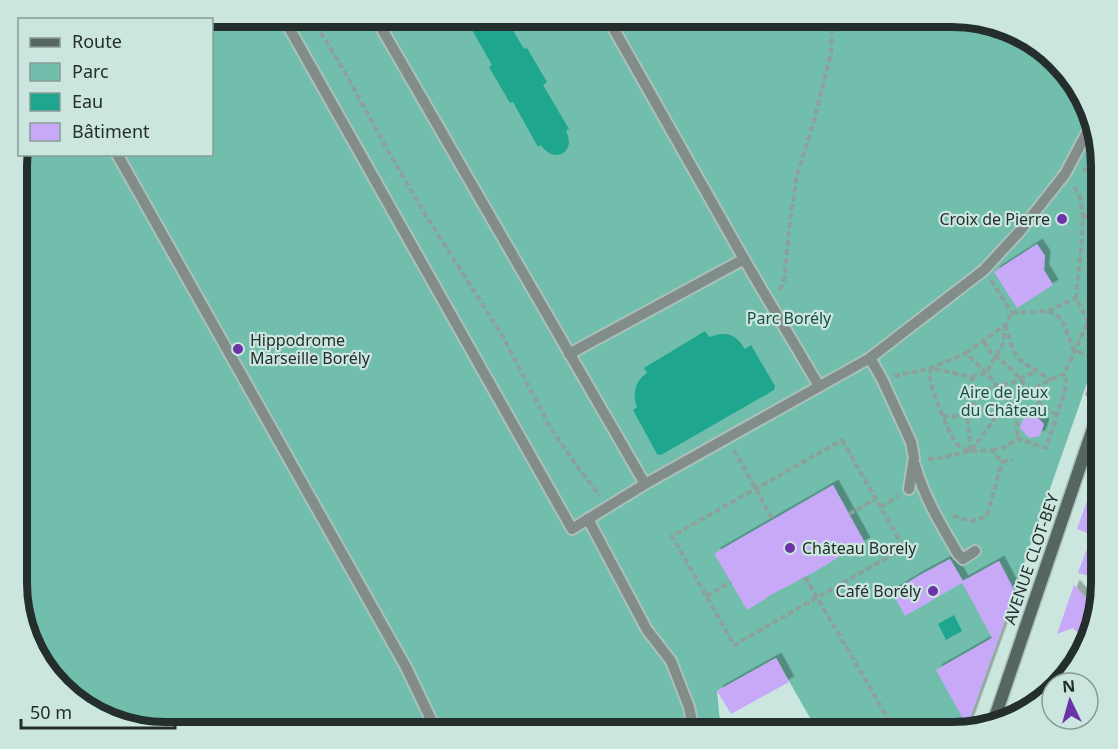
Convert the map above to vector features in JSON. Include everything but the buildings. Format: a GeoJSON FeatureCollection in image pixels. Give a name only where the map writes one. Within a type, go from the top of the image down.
{"type":"FeatureCollection","features":[{"type":"Feature","properties":{"kind":"street","name":"AVENUE CLOT-BEY"},"geometry":{"type":"LineString","coordinates":[[996,714],[1091,434]]}},
{"type":"Feature","properties":{"kind":"lane"},"geometry":{"type":"LineString","coordinates":[[290,27],[572,529],[645,484],[870,358],[984,270],[1020,231],[1065,174],[1087,133]]}},
{"type":"Feature","properties":{"kind":"lane"},"geometry":{"type":"LineString","coordinates":[[381,27],[645,484]]}},
{"type":"Feature","properties":{"kind":"lane"},"geometry":{"type":"LineString","coordinates":[[613,27],[819,386]]}},
{"type":"Feature","properties":{"kind":"lane"},"geometry":{"type":"LineString","coordinates":[[118,156],[406,667],[432,722]]}},
{"type":"Feature","properties":{"kind":"lane"},"geometry":{"type":"LineString","coordinates":[[569,354],[744,259]]}},
{"type":"Feature","properties":{"kind":"lane"},"geometry":{"type":"LineString","coordinates":[[870,358],[911,442],[920,482],[935,514],[963,559],[975,551]]}},
{"type":"Feature","properties":{"kind":"lane"},"geometry":{"type":"LineString","coordinates":[[909,489],[914,458]]}},
{"type":"Feature","properties":{"kind":"lane"},"geometry":{"type":"LineString","coordinates":[[588,519],[647,630],[671,661],[689,707],[692,722]]}},
{"type":"Feature","properties":{"kind":"path"},"geometry":{"type":"LineString","coordinates":[[318,27],[402,174],[502,335],[550,427],[596,489],[606,507]]}},
{"type":"Feature","properties":{"kind":"path"},"geometry":{"type":"LineString","coordinates":[[774,308],[784,280],[797,176],[831,53],[832,27]]}},
{"type":"Feature","properties":{"kind":"path"},"geometry":{"type":"LineString","coordinates":[[1065,174],[1080,196],[1083,218],[1076,298],[1088,322]]}},
{"type":"Feature","properties":{"kind":"path"},"geometry":{"type":"LineString","coordinates":[[1083,218],[1091,215]]}},
{"type":"Feature","properties":{"kind":"path"},"geometry":{"type":"LineString","coordinates":[[984,270],[1012,313]]}},
{"type":"Feature","properties":{"kind":"path"},"geometry":{"type":"LineString","coordinates":[[1012,313],[1048,311],[1076,298]]}},
{"type":"Feature","properties":{"kind":"path"},"geometry":{"type":"LineString","coordinates":[[1048,311],[1062,319],[1074,351]]}},
{"type":"Feature","properties":{"kind":"path"},"geometry":{"type":"LineString","coordinates":[[913,372],[931,368],[966,353],[1005,325],[1012,313]]}},
{"type":"Feature","properties":{"kind":"path"},"geometry":{"type":"LineString","coordinates":[[914,458],[935,459],[971,451],[1002,448],[1018,439],[1046,448],[1065,391],[1064,374],[1091,319]]}},
{"type":"Feature","properties":{"kind":"path"},"geometry":{"type":"LineString","coordinates":[[931,368],[971,377],[986,373],[1003,344],[1005,325]]}},
{"type":"Feature","properties":{"kind":"path"},"geometry":{"type":"LineString","coordinates":[[1005,325],[1014,352],[1021,361],[1051,380]]}},
{"type":"Feature","properties":{"kind":"path"},"geometry":{"type":"LineString","coordinates":[[984,341],[988,352],[1011,368],[1030,393],[1047,410],[1057,415]]}},
{"type":"Feature","properties":{"kind":"path"},"geometry":{"type":"LineString","coordinates":[[1074,351],[1091,355]]}},
{"type":"Feature","properties":{"kind":"path"},"geometry":{"type":"LineString","coordinates":[[966,353],[986,373],[1012,406],[1016,416],[1018,439]]}},
{"type":"Feature","properties":{"kind":"path"},"geometry":{"type":"LineString","coordinates":[[931,368],[929,375],[932,390],[943,416],[958,445],[971,451]]}},
{"type":"Feature","properties":{"kind":"path"},"geometry":{"type":"LineString","coordinates":[[976,392],[1020,380],[1037,371]]}},
{"type":"Feature","properties":{"kind":"path"},"geometry":{"type":"LineString","coordinates":[[971,451],[996,417],[1042,384],[1064,374]]}},
{"type":"Feature","properties":{"kind":"path"},"geometry":{"type":"LineString","coordinates":[[971,377],[976,392],[967,416],[971,451]]}},
{"type":"Feature","properties":{"kind":"path"},"geometry":{"type":"LineString","coordinates":[[973,405],[985,409],[996,417]]}},
{"type":"Feature","properties":{"kind":"path"},"geometry":{"type":"LineString","coordinates":[[943,416],[967,416]]}},
{"type":"Feature","properties":{"kind":"path"},"geometry":{"type":"LineString","coordinates":[[842,440],[876,499],[904,548],[734,645],[672,536],[842,440]]}},
{"type":"Feature","properties":{"kind":"path"},"geometry":{"type":"LineString","coordinates":[[991,450],[1002,462]]}},
{"type":"Feature","properties":{"kind":"path"},"geometry":{"type":"LineString","coordinates":[[736,452],[773,520]]}},
{"type":"Feature","properties":{"kind":"path"},"geometry":{"type":"LineString","coordinates":[[1002,462],[1013,459]]}},
{"type":"Feature","properties":{"kind":"path"},"geometry":{"type":"LineString","coordinates":[[935,514],[944,513],[972,521],[987,516],[1002,462]]}},
{"type":"Feature","properties":{"kind":"path"},"geometry":{"type":"LineString","coordinates":[[849,514],[876,499]]}},
{"type":"Feature","properties":{"kind":"path"},"geometry":{"type":"LineString","coordinates":[[805,577],[890,722]]}},
{"type":"Feature","properties":{"kind":"path"},"geometry":{"type":"LineString","coordinates":[[706,596],[731,582]]}},
{"type":"Feature","properties":{"kind":"green space"},"geometry":{"type":"Polygon","coordinates":[[[213,27],[952,27],[970,28],[1005,38],[1029,50],[1044,61],[1068,89],[1080,113],[1091,157],[1091,372],[969,721],[812,722],[776,658],[717,691],[720,722],[166,722],[121,715],[81,693],[50,660],[38,636],[28,601],[28,156],[213,156],[213,27]]]}},
{"type":"Feature","properties":{"kind":"water"},"geometry":{"type":"Polygon","coordinates":[[[470,27],[511,27],[524,49],[527,48],[547,82],[543,85],[569,129],[566,131],[569,139],[566,151],[557,155],[546,151],[541,145],[538,147],[513,102],[510,103],[489,67],[492,65],[470,27]]]}},
{"type":"Feature","properties":{"kind":"water"},"geometry":{"type":"Polygon","coordinates":[[[705,331],[709,337],[720,334],[730,335],[738,340],[745,349],[751,345],[775,386],[774,390],[661,455],[657,454],[633,410],[637,407],[635,393],[637,384],[647,373],[644,368],[705,331]]]}},
{"type":"Feature","properties":{"kind":"water"},"geometry":{"type":"Polygon","coordinates":[[[954,615],[962,631],[946,640],[938,624],[954,615]]]}},
{"type":"Feature","properties":{"kind":"place","name":"Croix de Pierre"},"geometry":{"type":"Point","coordinates":[1062,219]}},
{"type":"Feature","properties":{"kind":"place","name":"Hippodrome Marseille Borély"},"geometry":{"type":"Point","coordinates":[238,349]}},
{"type":"Feature","properties":{"kind":"place","name":"Château Borely"},"geometry":{"type":"Point","coordinates":[790,548]}},
{"type":"Feature","properties":{"kind":"place","name":"Café Borély"},"geometry":{"type":"Point","coordinates":[933,591]}},
{"type":"Feature","properties":{"kind":"park label","name":"Parc Borély"},"geometry":{"type":"Point","coordinates":[789,318]}},
{"type":"Feature","properties":{"kind":"park label","name":"Aire de jeux du Château"},"geometry":{"type":"Point","coordinates":[1004,401]}}]}
